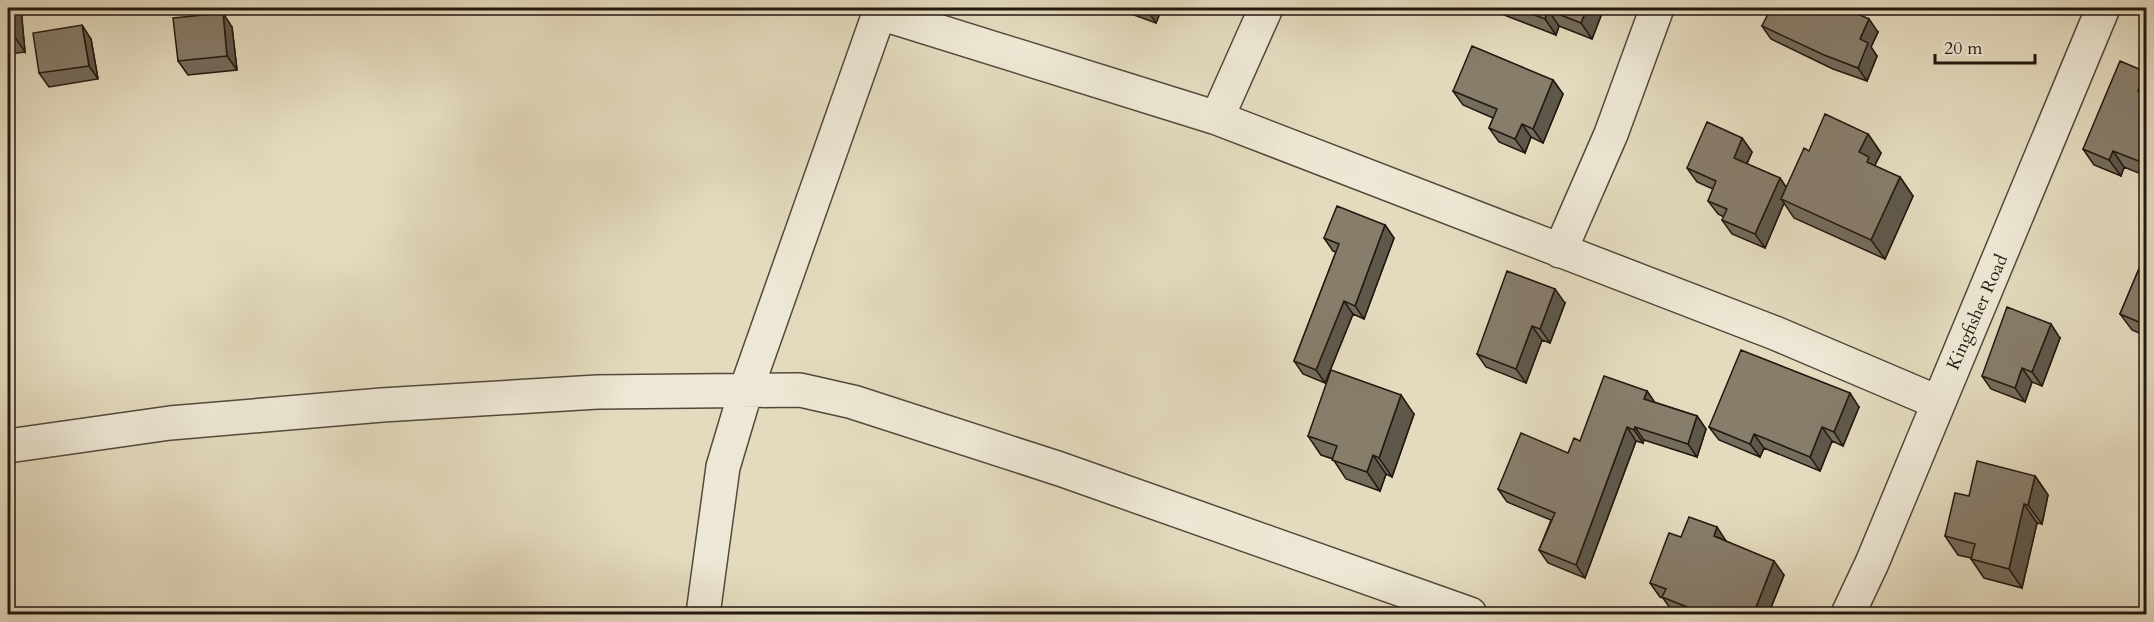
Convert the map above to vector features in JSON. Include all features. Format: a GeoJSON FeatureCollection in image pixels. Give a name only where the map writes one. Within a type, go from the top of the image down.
{"type":"FeatureCollection","features":[{"type":"Feature","properties":{"kind":"street"},"geometry":{"type":"LineString","coordinates":[[1217,118],[1266,8]]}},
{"type":"Feature","properties":{"kind":"street"},"geometry":{"type":"LineString","coordinates":[[1560,251],[1611,134],[1657,8]]}},
{"type":"Feature","properties":{"kind":"street","name":"Kingfisher Road"},"geometry":{"type":"LineString","coordinates":[[1848,615],[1872,563],[1937,402],[2003,251],[2103,8]]}},
{"type":"Feature","properties":{"kind":"street"},"geometry":{"type":"LineString","coordinates":[[702,615],[723,467],[746,390],[881,10],[1217,118],[1775,333],[1937,402]]}},
{"type":"Feature","properties":{"kind":"street"},"geometry":{"type":"LineString","coordinates":[[8,446],[170,423],[382,405],[597,392],[800,390],[853,402],[1060,469],[1470,615]]}},
{"type":"Feature","properties":{"kind":"building"},"geometry":{"type":"Polygon","coordinates":[[[8,8],[10,8],[12,33],[8,34],[8,8]]]}},
{"type":"Feature","properties":{"kind":"building"},"geometry":{"type":"Polygon","coordinates":[[[1516,8],[1587,8],[1581,23],[1548,10],[1545,19],[1516,8]]]}},
{"type":"Feature","properties":{"kind":"building"},"geometry":{"type":"Polygon","coordinates":[[[1771,8],[1844,8],[1869,19],[1860,39],[1868,43],[1858,68],[1762,26],[1771,8]]]}},
{"type":"Feature","properties":{"kind":"building"},"geometry":{"type":"Polygon","coordinates":[[[223,13],[227,56],[178,61],[173,18],[223,13]]]}},
{"type":"Feature","properties":{"kind":"building"},"geometry":{"type":"Polygon","coordinates":[[[82,25],[89,66],[39,73],[33,33],[82,25]]]}},
{"type":"Feature","properties":{"kind":"building"},"geometry":{"type":"Polygon","coordinates":[[[1472,46],[1553,80],[1533,129],[1522,124],[1515,139],[1489,128],[1497,109],[1453,91],[1472,46]]]}},
{"type":"Feature","properties":{"kind":"building"},"geometry":{"type":"Polygon","coordinates":[[[2120,61],[2146,72],[2138,91],[2146,95],[2146,164],[2113,151],[2109,160],[2083,149],[2120,61]]]}},
{"type":"Feature","properties":{"kind":"building"},"geometry":{"type":"Polygon","coordinates":[[[1825,114],[1868,134],[1859,152],[1869,157],[1867,162],[1900,177],[1871,240],[1781,199],[1804,148],[1809,151],[1825,114]]]}},
{"type":"Feature","properties":{"kind":"building"},"geometry":{"type":"Polygon","coordinates":[[[1707,122],[1742,138],[1734,158],[1780,178],[1755,234],[1722,220],[1727,209],[1708,201],[1716,181],[1687,168],[1707,122]]]}},
{"type":"Feature","properties":{"kind":"building"},"geometry":{"type":"Polygon","coordinates":[[[1337,206],[1385,225],[1355,306],[1344,301],[1316,370],[1294,361],[1339,244],[1324,238],[1337,206]]]}},
{"type":"Feature","properties":{"kind":"building"},"geometry":{"type":"Polygon","coordinates":[[[2146,252],[2146,325],[2120,314],[2146,252]]]}},
{"type":"Feature","properties":{"kind":"building"},"geometry":{"type":"Polygon","coordinates":[[[1507,271],[1555,289],[1540,329],[1532,326],[1516,369],[1477,354],[1507,271]]]}},
{"type":"Feature","properties":{"kind":"building"},"geometry":{"type":"Polygon","coordinates":[[[2007,307],[2051,324],[2032,372],[2022,368],[2015,388],[1982,376],[2007,307]]]}},
{"type":"Feature","properties":{"kind":"building"},"geometry":{"type":"Polygon","coordinates":[[[1741,350],[1850,393],[1834,432],[1822,427],[1810,457],[1754,434],[1750,444],[1709,427],[1741,350]]]}},
{"type":"Feature","properties":{"kind":"building"},"geometry":{"type":"Polygon","coordinates":[[[1331,370],[1401,395],[1379,458],[1373,455],[1367,472],[1332,460],[1337,446],[1308,436],[1331,370]]]}},
{"type":"Feature","properties":{"kind":"building"},"geometry":{"type":"Polygon","coordinates":[[[1604,376],[1647,391],[1644,399],[1697,416],[1688,444],[1635,427],[1634,430],[1627,427],[1576,565],[1539,550],[1555,513],[1498,489],[1521,433],[1568,453],[1574,438],[1580,441],[1604,376]]]}},
{"type":"Feature","properties":{"kind":"building"},"geometry":{"type":"Polygon","coordinates":[[[1977,461],[2035,476],[2028,505],[2024,504],[2009,569],[1971,559],[1975,544],[1945,536],[1955,493],[1969,496],[1977,461]]]}},
{"type":"Feature","properties":{"kind":"building"},"geometry":{"type":"Polygon","coordinates":[[[1689,517],[1717,527],[1714,536],[1774,561],[1753,615],[1701,615],[1702,613],[1662,597],[1666,589],[1650,583],[1669,533],[1681,537],[1689,517]]]}}]}
